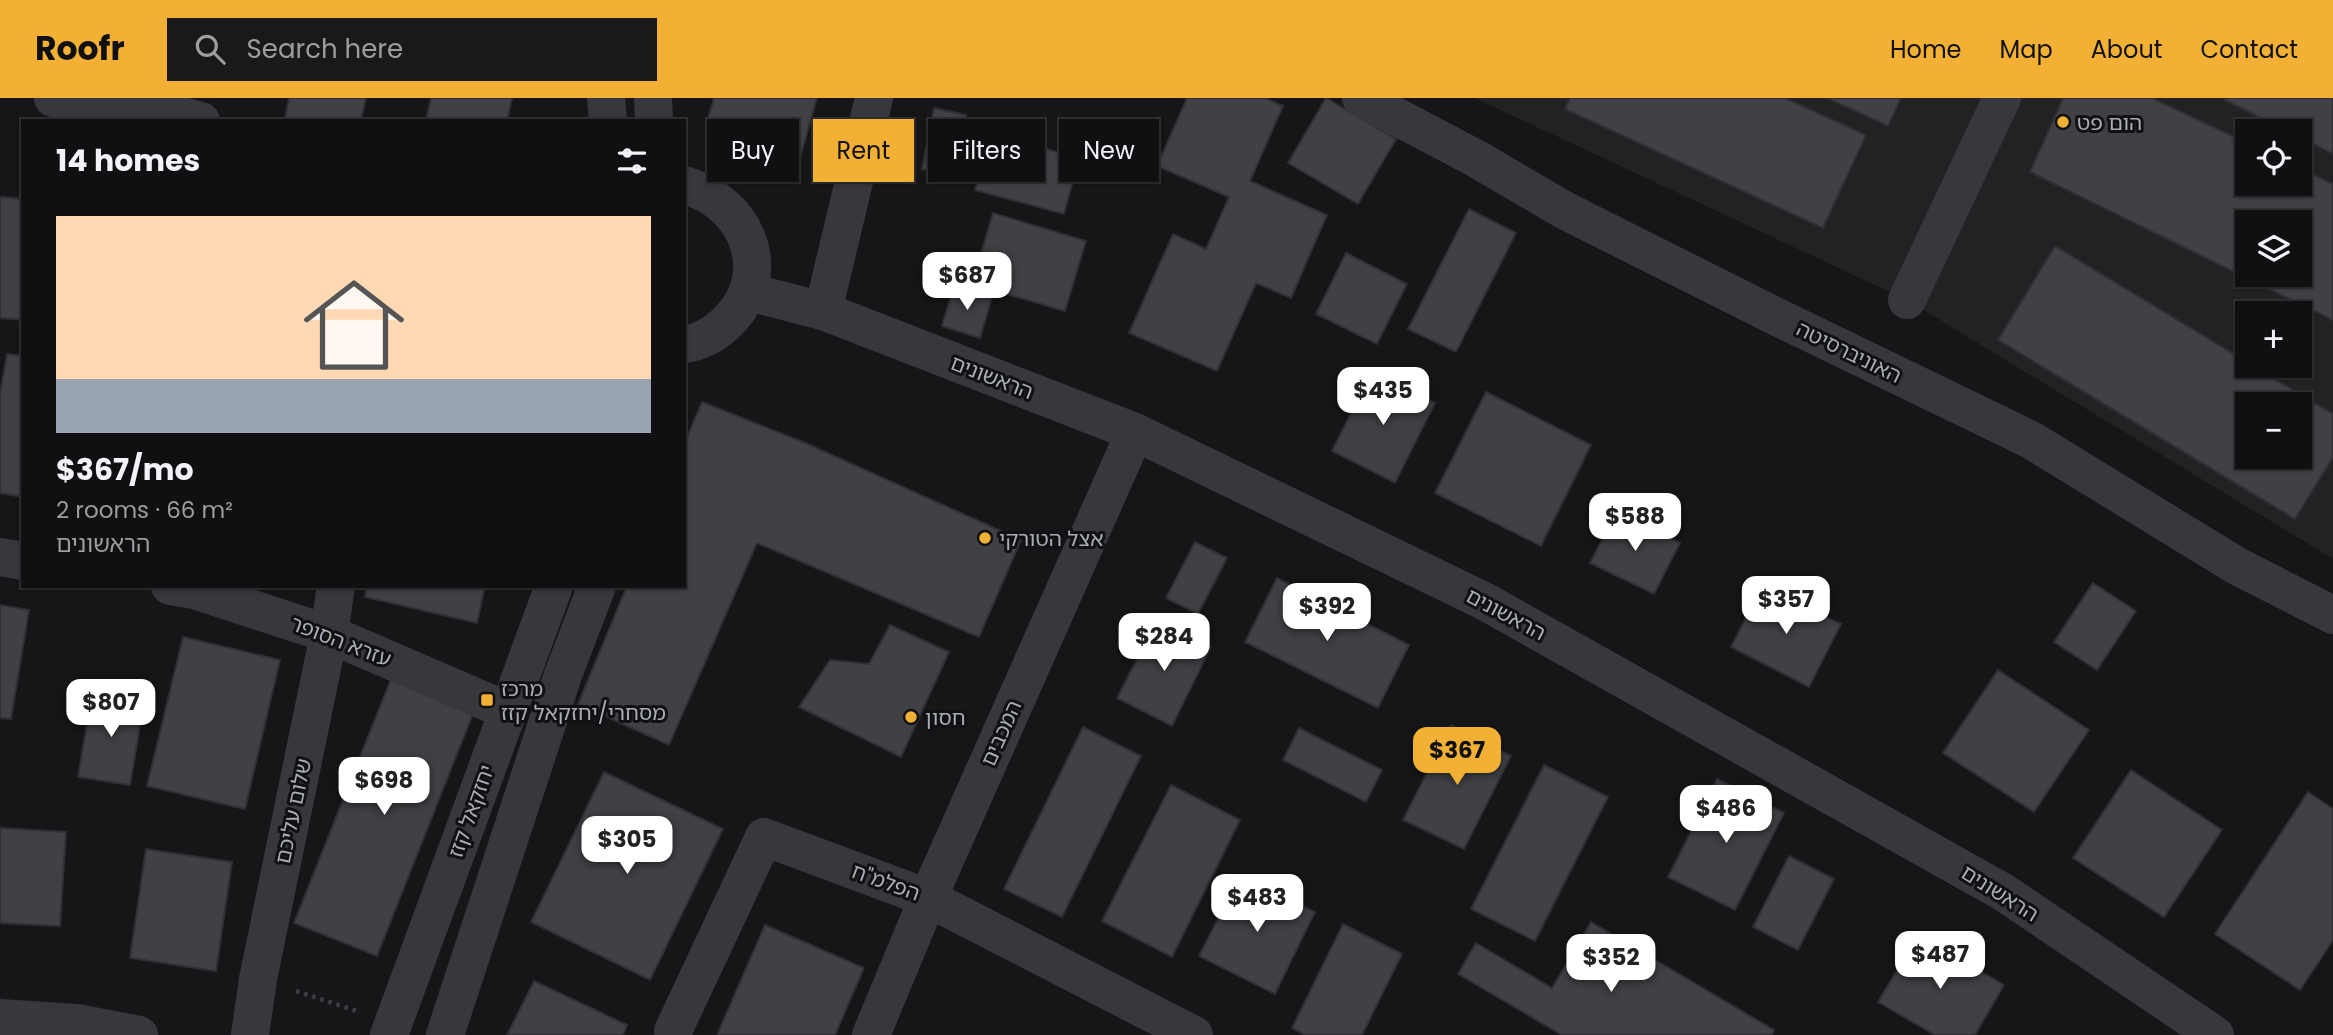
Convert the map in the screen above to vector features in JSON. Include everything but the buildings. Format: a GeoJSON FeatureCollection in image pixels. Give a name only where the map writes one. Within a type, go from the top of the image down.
{"type":"FeatureCollection","features":[{"type":"Feature","properties":{"kind":"street"},"geometry":{"type":"LineString","coordinates":[[53,98],[139,104],[194,119]]}},
{"type":"Feature","properties":{"kind":"street"},"geometry":{"type":"LineString","coordinates":[[606,98],[608,119]]}},
{"type":"Feature","properties":{"kind":"street"},"geometry":{"type":"LineString","coordinates":[[653,98],[654,119]]}},
{"type":"Feature","properties":{"kind":"street"},"geometry":{"type":"LineString","coordinates":[[823,311],[874,98]]}},
{"type":"Feature","properties":{"kind":"street","name":"האוניברסיטה"},"geometry":{"type":"LineString","coordinates":[[1361,98],[1477,159],[1564,210],[2031,440],[2237,566],[2333,615]]}},
{"type":"Feature","properties":{"kind":"street"},"geometry":{"type":"LineString","coordinates":[[1907,300],[2002,98]]}},
{"type":"Feature","properties":{"kind":"street"},"geometry":{"type":"LineString","coordinates":[[686,186],[712,195],[734,213],[748,237],[753,264],[748,292],[735,316],[714,334],[686,348]]}},
{"type":"Feature","properties":{"kind":"street","name":"הראשונים"},"geometry":{"type":"LineString","coordinates":[[748,292],[823,311],[1135,432],[1484,601],[2003,892],[2215,1035]]}},
{"type":"Feature","properties":{"kind":"street","name":"המכבים"},"geometry":{"type":"LineString","coordinates":[[871,1035],[928,898],[1135,432]]}},
{"type":"Feature","properties":{"kind":"street"},"geometry":{"type":"LineString","coordinates":[[0,557],[21,561]]}},
{"type":"Feature","properties":{"kind":"street","name":"עזרא הסופר"},"geometry":{"type":"LineString","coordinates":[[182,588],[329,634],[508,710]]}},
{"type":"Feature","properties":{"kind":"street","name":"שלום עליכם"},"geometry":{"type":"LineString","coordinates":[[250,1035],[258,979],[329,634],[336,588]]}},
{"type":"Feature","properties":{"kind":"street","name":"יחזקאל קזז"},"geometry":{"type":"LineString","coordinates":[[391,1029],[553,588]]}},
{"type":"Feature","properties":{"kind":"street","name":"יחזקאל קזז"},"geometry":{"type":"LineString","coordinates":[[445,1035],[563,675],[596,588]]}},
{"type":"Feature","properties":{"kind":"street","name":"הפלמ\"ח"},"geometry":{"type":"LineString","coordinates":[[673,1031],[764,837],[928,898],[1194,1035]]}},
{"type":"Feature","properties":{"kind":"street"},"geometry":{"type":"LineString","coordinates":[[0,1018],[77,1024],[139,1035]]}},
{"type":"Feature","properties":{"kind":"path"},"geometry":{"type":"LineString","coordinates":[[258,979],[391,1029]]}},
{"type":"Feature","properties":{"kind":"shaded area"},"geometry":{"type":"Polygon","coordinates":[[[1475,98],[2333,98],[2333,559],[1907,300],[1475,98]]]}},
{"type":"Feature","properties":{"kind":"place","name":"הום פט"},"geometry":{"type":"Point","coordinates":[2063,122]}},
{"type":"Feature","properties":{"kind":"place","name":"אצל הטורקי"},"geometry":{"type":"Point","coordinates":[985,538]}},
{"type":"Feature","properties":{"kind":"place","name":"מרכז מסחרי/יחזקאל קזז"},"geometry":{"type":"Point","coordinates":[487,700]}},
{"type":"Feature","properties":{"kind":"place","name":"חסון"},"geometry":{"type":"Point","coordinates":[911,717]}}]}
